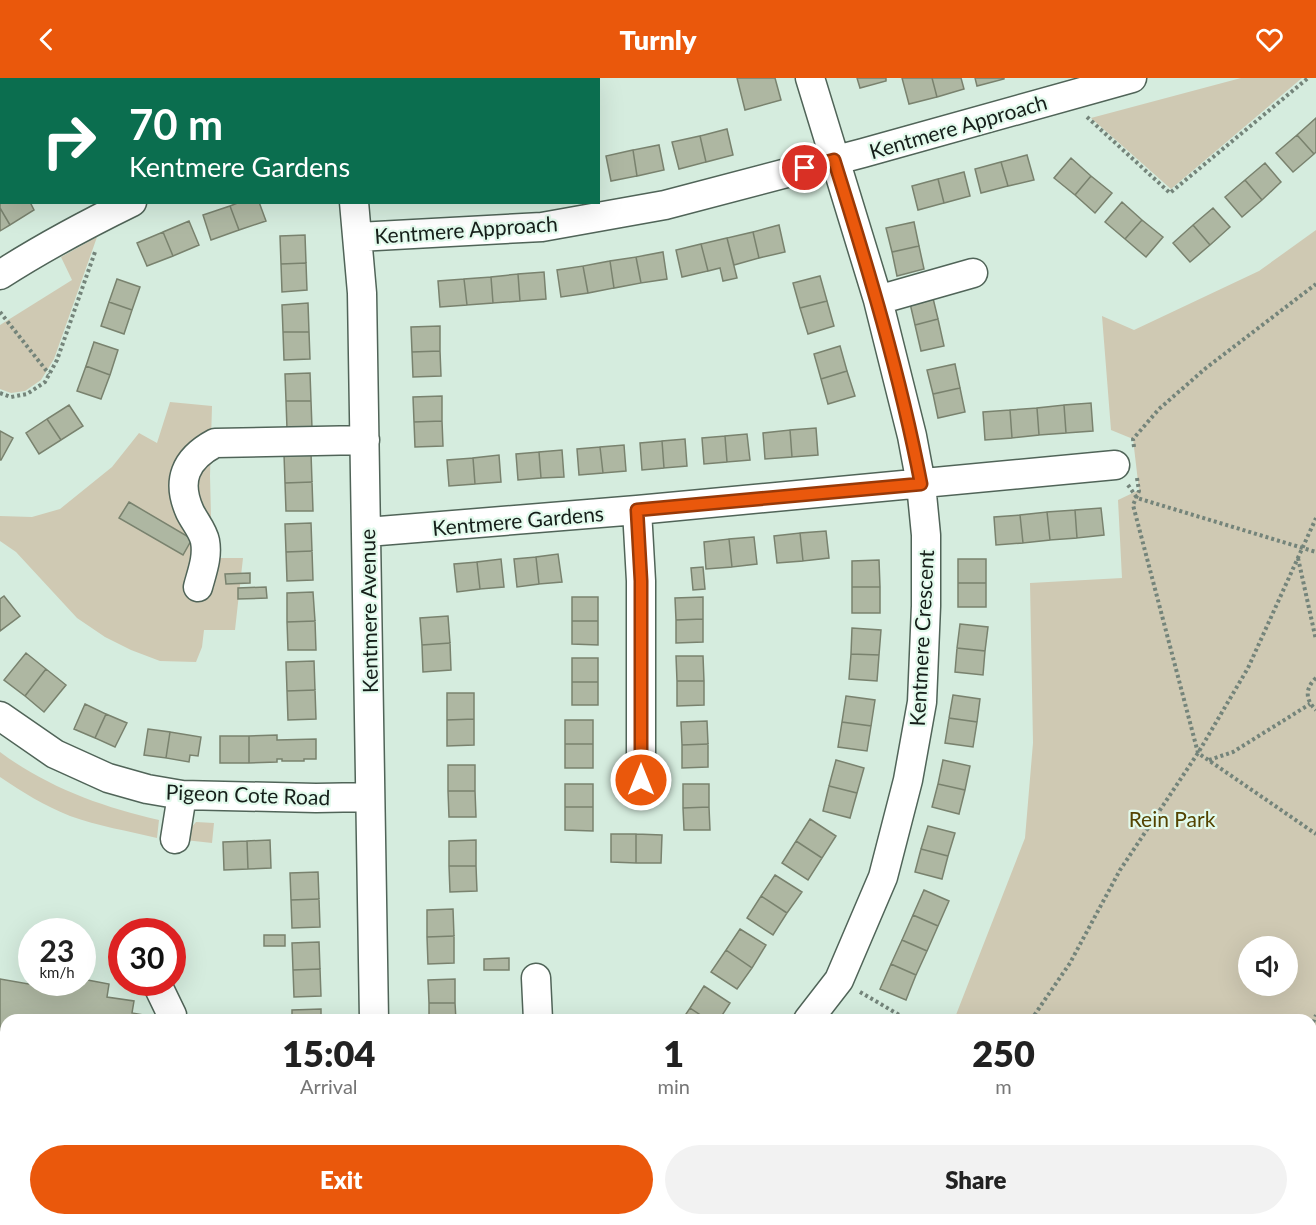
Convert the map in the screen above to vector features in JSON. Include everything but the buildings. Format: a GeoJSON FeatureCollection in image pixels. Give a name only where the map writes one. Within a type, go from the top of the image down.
{"type":"FeatureCollection","features":[{"type":"Feature","properties":{"kind":"street","name":"Kentmere Crescent"},"geometry":{"type":"LineString","coordinates":[[810,78],[878,300],[912,436],[921,484],[926,547],[922,702],[908,780],[883,877],[839,980],[813,1014]]}},
{"type":"Feature","properties":{"kind":"street","name":"Kentmere Approach"},"geometry":{"type":"LineString","coordinates":[[358,237],[542,227],[665,205],[1132,78]]}},
{"type":"Feature","properties":{"kind":"street","name":"Kentmere Avenue"},"geometry":{"type":"LineString","coordinates":[[354,204],[362,293],[374,1014]]}},
{"type":"Feature","properties":{"kind":"street"},"geometry":{"type":"LineString","coordinates":[[0,275],[28,257],[120,208]]}},
{"type":"Feature","properties":{"kind":"street"},"geometry":{"type":"LineString","coordinates":[[878,300],[973,273]]}},
{"type":"Feature","properties":{"kind":"street"},"geometry":{"type":"LineString","coordinates":[[198,587],[206,550],[204,538],[191,515],[183,488],[184,477],[192,460],[202,450],[215,443],[365,440]]}},
{"type":"Feature","properties":{"kind":"street"},"geometry":{"type":"LineString","coordinates":[[921,484],[1129,462]]}},
{"type":"Feature","properties":{"kind":"street","name":"Kentmere Gardens"},"geometry":{"type":"LineString","coordinates":[[366,532],[921,484]]}},
{"type":"Feature","properties":{"kind":"street"},"geometry":{"type":"LineString","coordinates":[[637,510],[641,581],[641,780]]}},
{"type":"Feature","properties":{"kind":"street","name":"Pigeon Cote Road"},"geometry":{"type":"LineString","coordinates":[[0,716],[55,754],[108,778],[147,789],[182,795],[316,798],[370,796]]}},
{"type":"Feature","properties":{"kind":"street"},"geometry":{"type":"LineString","coordinates":[[175,839],[182,795]]}},
{"type":"Feature","properties":{"kind":"street"},"geometry":{"type":"LineString","coordinates":[[536,978],[538,1014]]}},
{"type":"Feature","properties":{"kind":"street"},"geometry":{"type":"LineString","coordinates":[[163,996],[171,1014]]}},
{"type":"Feature","properties":{"kind":"path"},"geometry":{"type":"LineString","coordinates":[[1064,96],[1170,194],[1308,78]]}},
{"type":"Feature","properties":{"kind":"path"},"geometry":{"type":"LineString","coordinates":[[0,393],[11,397],[27,394],[45,382],[57,360],[120,208]]}},
{"type":"Feature","properties":{"kind":"path"},"geometry":{"type":"LineString","coordinates":[[1137,498],[1129,462],[1133,439],[1159,409],[1206,368],[1316,284]]}},
{"type":"Feature","properties":{"kind":"path"},"geometry":{"type":"LineString","coordinates":[[0,312],[49,374]]}},
{"type":"Feature","properties":{"kind":"path"},"geometry":{"type":"LineString","coordinates":[[1133,439],[1129,462],[1139,491],[1134,506],[1198,753],[1316,834]]}},
{"type":"Feature","properties":{"kind":"path"},"geometry":{"type":"LineString","coordinates":[[1137,498],[1316,552]]}},
{"type":"Feature","properties":{"kind":"path"},"geometry":{"type":"LineString","coordinates":[[1035,1014],[1070,963],[1120,870],[1198,753],[1248,668],[1316,518]]}},
{"type":"Feature","properties":{"kind":"path"},"geometry":{"type":"LineString","coordinates":[[1297,557],[1316,640]]}},
{"type":"Feature","properties":{"kind":"path"},"geometry":{"type":"LineString","coordinates":[[1316,678],[1307,691],[1310,704],[1316,710]]}},
{"type":"Feature","properties":{"kind":"path"},"geometry":{"type":"LineString","coordinates":[[1208,760],[1233,752],[1310,704]]}},
{"type":"Feature","properties":{"kind":"path"},"geometry":{"type":"LineString","coordinates":[[839,980],[898,1014]]}},
{"type":"Feature","properties":{"kind":"green space"},"geometry":{"type":"Polygon","coordinates":[[[1241,78],[1302,78],[1171,189],[1091,118],[1241,78]]]}},
{"type":"Feature","properties":{"kind":"green space","name":"Rein Park"},"geometry":{"type":"Polygon","coordinates":[[[1316,230],[1316,1014],[956,1014],[1025,838],[1033,743],[1030,583],[1122,578],[1118,500],[1139,490],[1133,439],[1111,430],[1102,316],[1134,330],[1259,271],[1316,230]]]}},
{"type":"Feature","properties":{"kind":"green space"},"geometry":{"type":"Polygon","coordinates":[[[97,237],[54,359],[41,380],[25,391],[11,393],[0,389],[0,325],[72,280],[61,257],[97,237]]]}},
{"type":"Feature","properties":{"kind":"green space"},"geometry":{"type":"Polygon","coordinates":[[[170,402],[212,406],[210,476],[212,558],[243,558],[235,630],[204,630],[202,647],[196,662],[160,661],[105,637],[77,618],[16,552],[0,541],[0,516],[32,517],[60,509],[112,467],[139,433],[157,443],[170,402]]]}},
{"type":"Feature","properties":{"kind":"green space"},"geometry":{"type":"Polygon","coordinates":[[[0,752],[37,776],[76,794],[117,809],[159,820],[157,838],[81,820],[43,803],[0,777],[0,752]]]}},
{"type":"Feature","properties":{"kind":"green space"},"geometry":{"type":"Polygon","coordinates":[[[196,822],[214,823],[212,843],[185,840],[188,831],[196,822]]]}},
{"type":"Feature","properties":{"kind":"route"},"geometry":{"type":"LineString","coordinates":[[641,780],[641,581],[637,510],[921,484],[912,436],[878,300],[834,160],[805,168]]}}]}
